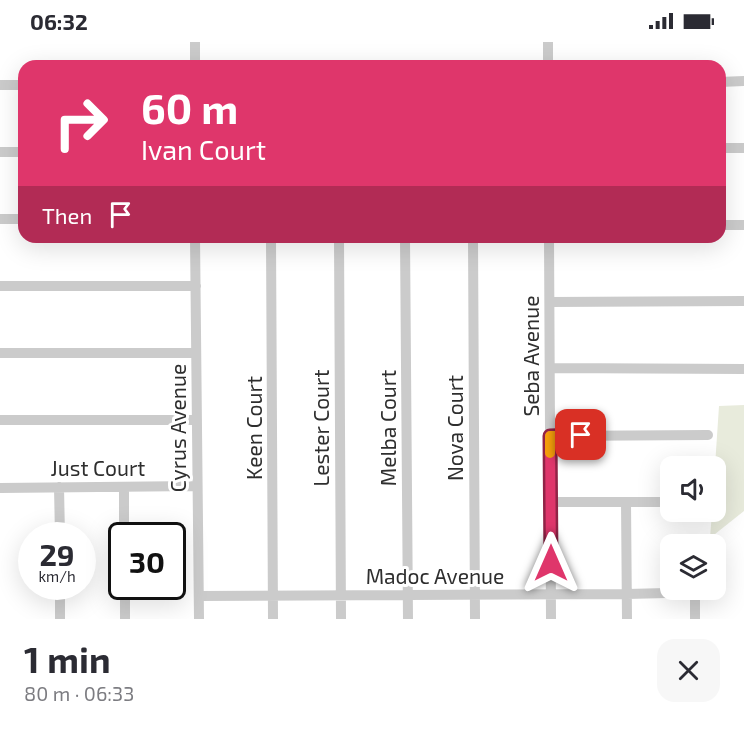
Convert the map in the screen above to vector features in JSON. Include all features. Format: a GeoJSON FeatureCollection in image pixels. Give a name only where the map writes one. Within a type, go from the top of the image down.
{"type":"FeatureCollection","features":[{"type":"Feature","properties":{"kind":"street"},"geometry":{"type":"LineString","coordinates":[[195,42],[195,60]]}},
{"type":"Feature","properties":{"kind":"street"},"geometry":{"type":"LineString","coordinates":[[548,42],[548,60]]}},
{"type":"Feature","properties":{"kind":"street"},"geometry":{"type":"LineString","coordinates":[[726,82],[744,81]]}},
{"type":"Feature","properties":{"kind":"street"},"geometry":{"type":"LineString","coordinates":[[0,85],[18,85]]}},
{"type":"Feature","properties":{"kind":"street"},"geometry":{"type":"LineString","coordinates":[[726,148],[744,148]]}},
{"type":"Feature","properties":{"kind":"street"},"geometry":{"type":"LineString","coordinates":[[0,152],[18,152]]}},
{"type":"Feature","properties":{"kind":"street"},"geometry":{"type":"LineString","coordinates":[[0,219],[18,219]]}},
{"type":"Feature","properties":{"kind":"street"},"geometry":{"type":"LineString","coordinates":[[726,225],[744,225]]}},
{"type":"Feature","properties":{"kind":"street","name":"Cyrus Avenue"},"geometry":{"type":"LineString","coordinates":[[195,243],[199,619]]}},
{"type":"Feature","properties":{"kind":"street","name":"Keen Court"},"geometry":{"type":"LineString","coordinates":[[271,243],[273,619]]}},
{"type":"Feature","properties":{"kind":"street","name":"Lester Court"},"geometry":{"type":"LineString","coordinates":[[339,243],[340,619]]}},
{"type":"Feature","properties":{"kind":"street","name":"Melba Court"},"geometry":{"type":"LineString","coordinates":[[405,243],[408,619]]}},
{"type":"Feature","properties":{"kind":"street","name":"Nova Court"},"geometry":{"type":"LineString","coordinates":[[473,243],[475,619]]}},
{"type":"Feature","properties":{"kind":"street","name":"Seba Avenue"},"geometry":{"type":"LineString","coordinates":[[549,243],[551,619]]}},
{"type":"Feature","properties":{"kind":"street"},"geometry":{"type":"LineString","coordinates":[[0,286],[196,286]]}},
{"type":"Feature","properties":{"kind":"street"},"geometry":{"type":"LineString","coordinates":[[550,302],[744,301]]}},
{"type":"Feature","properties":{"kind":"street"},"geometry":{"type":"LineString","coordinates":[[0,353],[196,353]]}},
{"type":"Feature","properties":{"kind":"street"},"geometry":{"type":"LineString","coordinates":[[550,368],[744,369]]}},
{"type":"Feature","properties":{"kind":"street"},"geometry":{"type":"LineString","coordinates":[[0,420],[197,420]]}},
{"type":"Feature","properties":{"kind":"street"},"geometry":{"type":"LineString","coordinates":[[550,436],[708,435]]}},
{"type":"Feature","properties":{"kind":"street","name":"Just Court"},"geometry":{"type":"LineString","coordinates":[[0,488],[197,486]]}},
{"type":"Feature","properties":{"kind":"street"},"geometry":{"type":"LineString","coordinates":[[59,487],[60,522]]}},
{"type":"Feature","properties":{"kind":"street"},"geometry":{"type":"LineString","coordinates":[[124,487],[124,522]]}},
{"type":"Feature","properties":{"kind":"street"},"geometry":{"type":"LineString","coordinates":[[552,502],[660,502]]}},
{"type":"Feature","properties":{"kind":"street"},"geometry":{"type":"LineString","coordinates":[[626,502],[627,619]]}},
{"type":"Feature","properties":{"kind":"street","name":"Madoc Avenue"},"geometry":{"type":"LineString","coordinates":[[199,596],[660,594]]}},
{"type":"Feature","properties":{"kind":"street"},"geometry":{"type":"LineString","coordinates":[[60,600],[60,619]]}},
{"type":"Feature","properties":{"kind":"street"},"geometry":{"type":"LineString","coordinates":[[125,600],[125,619]]}},
{"type":"Feature","properties":{"kind":"street"},"geometry":{"type":"LineString","coordinates":[[695,600],[695,619]]}},
{"type":"Feature","properties":{"kind":"shaded area"},"geometry":{"type":"Polygon","coordinates":[[[744,405],[744,511],[715,534],[710,534],[711,522],[726,522],[726,456],[716,456],[719,406],[744,405]]]}},
{"type":"Feature","properties":{"kind":"slow traffic"},"geometry":{"type":"LineString","coordinates":[[550,453],[550,436],[564,436]]}},
{"type":"Feature","properties":{"kind":"route"},"geometry":{"type":"LineString","coordinates":[[551,563],[550,436],[581,435]]}}]}
